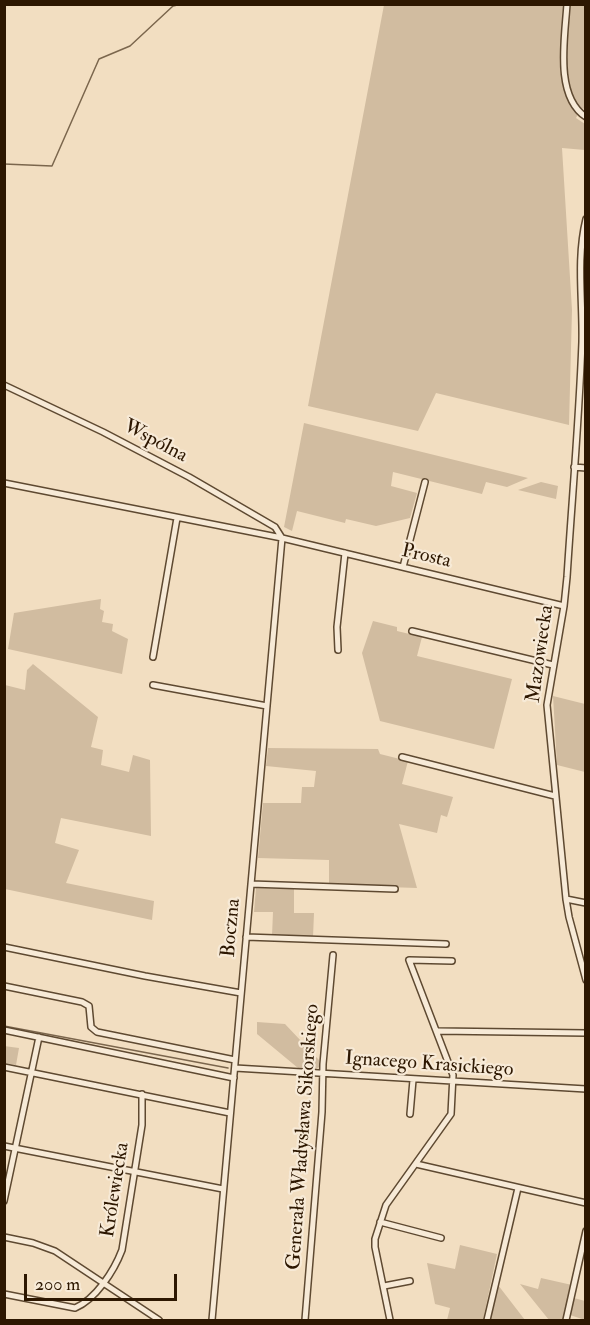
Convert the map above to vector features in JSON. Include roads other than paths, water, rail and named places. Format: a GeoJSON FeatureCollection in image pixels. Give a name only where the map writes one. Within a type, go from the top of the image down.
{"type":"FeatureCollection","features":[{"type":"Feature","properties":{"kind":"street"},"geometry":{"type":"LineString","coordinates":[[567,4],[566,87],[573,106],[585,117]]}},
{"type":"Feature","properties":{"kind":"street","name":"Mazowiecka"},"geometry":{"type":"LineString","coordinates":[[585,219],[580,255],[582,336],[564,606],[547,705],[568,917],[585,980]]}},
{"type":"Feature","properties":{"kind":"street","name":"Wspólna"},"geometry":{"type":"LineString","coordinates":[[4,386],[103,432],[189,477],[275,527],[282,538]]}},
{"type":"Feature","properties":{"kind":"street"},"geometry":{"type":"LineString","coordinates":[[574,467],[585,468]]}},
{"type":"Feature","properties":{"kind":"street"},"geometry":{"type":"LineString","coordinates":[[403,567],[425,482]]}},
{"type":"Feature","properties":{"kind":"street","name":"Prosta"},"geometry":{"type":"LineString","coordinates":[[4,483],[282,538],[564,606]]}},
{"type":"Feature","properties":{"kind":"street"},"geometry":{"type":"LineString","coordinates":[[153,657],[177,518]]}},
{"type":"Feature","properties":{"kind":"street","name":"Boczna"},"geometry":{"type":"LineString","coordinates":[[212,1320],[282,538]]}},
{"type":"Feature","properties":{"kind":"street"},"geometry":{"type":"LineString","coordinates":[[338,650],[337,627],[345,553]]}},
{"type":"Feature","properties":{"kind":"street"},"geometry":{"type":"LineString","coordinates":[[412,631],[553,665]]}},
{"type":"Feature","properties":{"kind":"street"},"geometry":{"type":"LineString","coordinates":[[153,685],[267,706]]}},
{"type":"Feature","properties":{"kind":"street"},"geometry":{"type":"LineString","coordinates":[[402,757],[555,796]]}},
{"type":"Feature","properties":{"kind":"street"},"geometry":{"type":"LineString","coordinates":[[251,884],[395,890]]}},
{"type":"Feature","properties":{"kind":"street"},"geometry":{"type":"LineString","coordinates":[[566,899],[585,903]]}},
{"type":"Feature","properties":{"kind":"street"},"geometry":{"type":"LineString","coordinates":[[246,937],[446,944]]}},
{"type":"Feature","properties":{"kind":"street"},"geometry":{"type":"LineString","coordinates":[[4,947],[241,993]]}},
{"type":"Feature","properties":{"kind":"street","name":"Generała Władysława Sikorskiego"},"geometry":{"type":"LineString","coordinates":[[305,1320],[322,1112],[322,1074],[333,955]]}},
{"type":"Feature","properties":{"kind":"street"},"geometry":{"type":"LineString","coordinates":[[390,1320],[375,1247],[380,1222],[386,1205],[451,1114],[453,1075],[409,960],[452,961]]}},
{"type":"Feature","properties":{"kind":"street"},"geometry":{"type":"LineString","coordinates":[[4,986],[82,1002],[89,1006],[90,1025],[97,1032],[235,1060]]}},
{"type":"Feature","properties":{"kind":"street"},"geometry":{"type":"LineString","coordinates":[[4,1030],[234,1078]]}},
{"type":"Feature","properties":{"kind":"street"},"geometry":{"type":"LineString","coordinates":[[438,1031],[585,1033]]}},
{"type":"Feature","properties":{"kind":"street"},"geometry":{"type":"LineString","coordinates":[[4,1201],[39,1037]]}},
{"type":"Feature","properties":{"kind":"street"},"geometry":{"type":"LineString","coordinates":[[4,1067],[230,1113]]}},
{"type":"Feature","properties":{"kind":"street","name":"Ignacego Krasickiego"},"geometry":{"type":"LineString","coordinates":[[235,1068],[585,1089]]}},
{"type":"Feature","properties":{"kind":"street"},"geometry":{"type":"LineString","coordinates":[[410,1114],[413,1080]]}},
{"type":"Feature","properties":{"kind":"street","name":"Królewiecka"},"geometry":{"type":"LineString","coordinates":[[4,1294],[75,1308],[91,1297],[103,1282],[122,1250],[142,1125],[142,1094]]}},
{"type":"Feature","properties":{"kind":"street"},"geometry":{"type":"LineString","coordinates":[[4,1146],[223,1189]]}},
{"type":"Feature","properties":{"kind":"street"},"geometry":{"type":"LineString","coordinates":[[416,1164],[585,1203]]}},
{"type":"Feature","properties":{"kind":"street"},"geometry":{"type":"LineString","coordinates":[[487,1320],[518,1188]]}},
{"type":"Feature","properties":{"kind":"street"},"geometry":{"type":"LineString","coordinates":[[380,1222],[441,1238]]}},
{"type":"Feature","properties":{"kind":"street"},"geometry":{"type":"LineString","coordinates":[[566,1320],[585,1231]]}},
{"type":"Feature","properties":{"kind":"street"},"geometry":{"type":"LineString","coordinates":[[4,1237],[33,1243],[55,1251],[159,1320]]}},
{"type":"Feature","properties":{"kind":"street"},"geometry":{"type":"LineString","coordinates":[[384,1286],[410,1281]]}},
{"type":"Feature","properties":{"kind":"waterway"},"geometry":{"type":"LineString","coordinates":[[4,164],[52,166],[99,59],[130,46],[173,6],[182,4]]}},
{"type":"Feature","properties":{"kind":"waterway"},"geometry":{"type":"LineString","coordinates":[[4,1026],[228,1068]]}}]}
